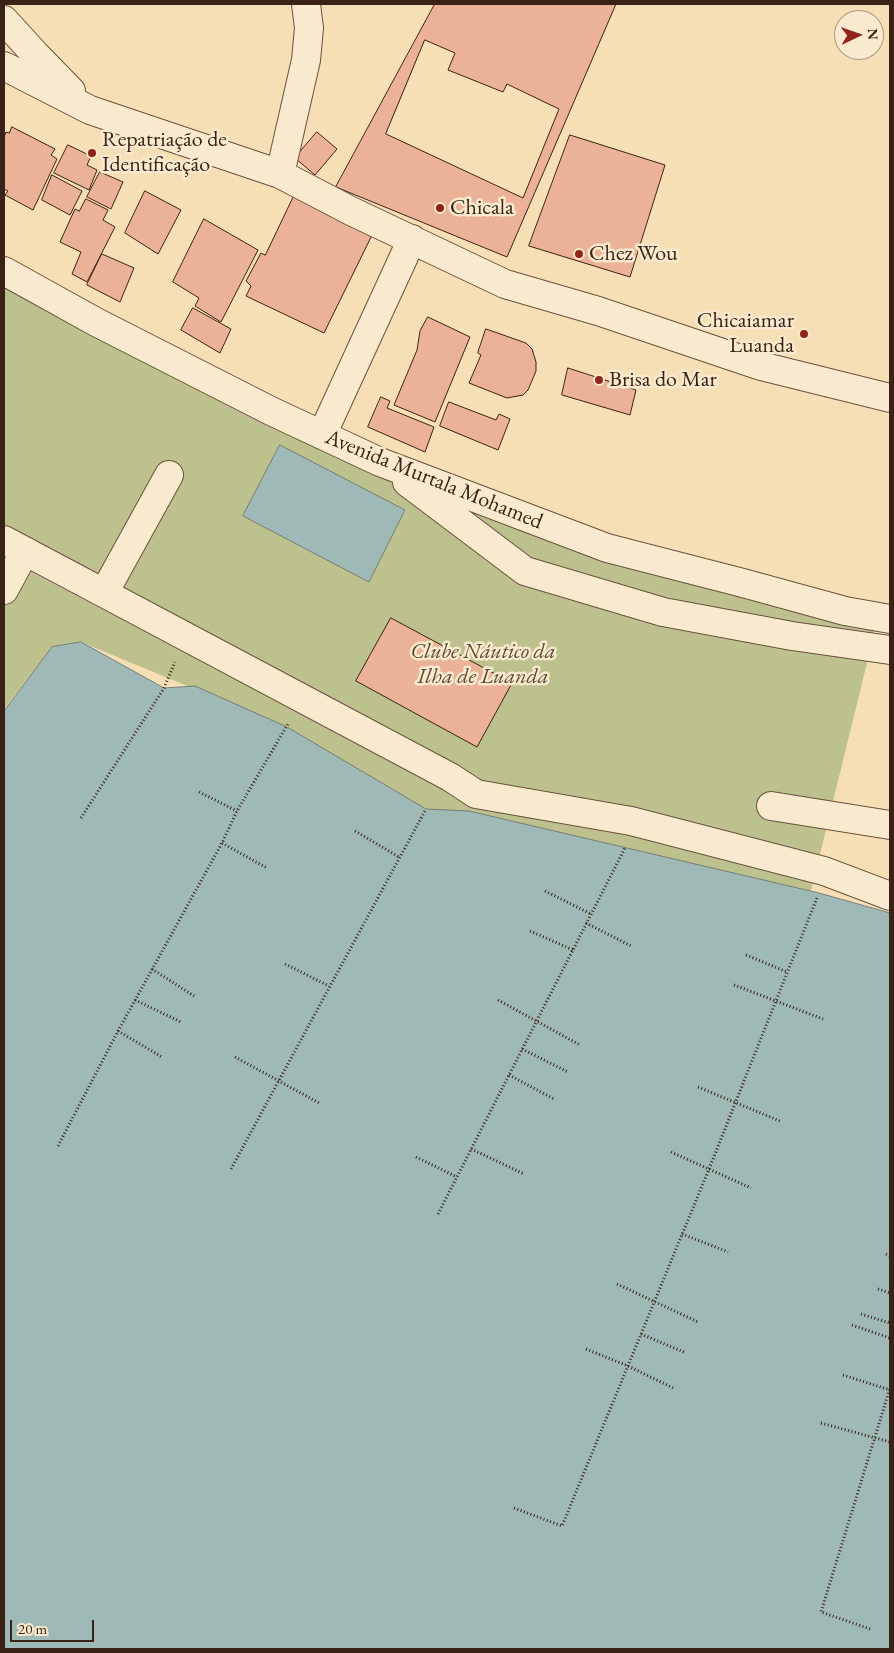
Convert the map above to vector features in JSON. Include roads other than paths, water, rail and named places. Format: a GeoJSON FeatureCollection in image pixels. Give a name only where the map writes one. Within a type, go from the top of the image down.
{"type":"FeatureCollection","features":[{"type":"Feature","properties":{"kind":"street"},"geometry":{"type":"LineString","coordinates":[[280,174],[306,60],[309,28],[306,4]]}},
{"type":"Feature","properties":{"kind":"street"},"geometry":{"type":"LineString","coordinates":[[4,20],[34,54],[90,110]]}},
{"type":"Feature","properties":{"kind":"street"},"geometry":{"type":"LineString","coordinates":[[4,66],[90,110],[280,174],[351,211],[505,284],[598,311],[761,366],[890,398]]}},
{"type":"Feature","properties":{"kind":"street"},"geometry":{"type":"LineString","coordinates":[[322,435],[412,239]]}},
{"type":"Feature","properties":{"kind":"street","name":"Avenida Murtala Mohamed"},"geometry":{"type":"LineString","coordinates":[[4,271],[96,322],[271,412],[380,462],[608,548],[743,582],[845,611],[890,619]]}},
{"type":"Feature","properties":{"kind":"street"},"geometry":{"type":"LineString","coordinates":[[380,462],[525,571],[663,612],[792,636],[890,650]]}},
{"type":"Feature","properties":{"kind":"street"},"geometry":{"type":"LineString","coordinates":[[104,593],[169,475]]}},
{"type":"Feature","properties":{"kind":"street"},"geometry":{"type":"LineString","coordinates":[[4,590],[14,546],[450,777],[476,794],[632,821],[824,871],[890,896]]}},
{"type":"Feature","properties":{"kind":"street"},"geometry":{"type":"LineString","coordinates":[[771,806],[890,824]]}},
{"type":"Feature","properties":{"kind":"water"},"geometry":{"type":"Polygon","coordinates":[[[280,445],[405,510],[369,582],[243,516],[280,445]]]}},
{"type":"Feature","properties":{"kind":"water"},"geometry":{"type":"Polygon","coordinates":[[[81,642],[164,688],[195,686],[287,727],[426,809],[469,811],[819,893],[890,913],[890,1649],[4,1649],[4,711],[52,647],[81,642]]]}},
{"type":"Feature","properties":{"kind":"place","name":"Repatriação de Identificação"},"geometry":{"type":"Point","coordinates":[92,153]}},
{"type":"Feature","properties":{"kind":"place","name":"Chicala"},"geometry":{"type":"Point","coordinates":[440,208]}},
{"type":"Feature","properties":{"kind":"place","name":"Chez Wou"},"geometry":{"type":"Point","coordinates":[579,254]}},
{"type":"Feature","properties":{"kind":"place","name":"Chicaiamar Luanda"},"geometry":{"type":"Point","coordinates":[804,334]}},
{"type":"Feature","properties":{"kind":"place","name":"Brisa do Mar"},"geometry":{"type":"Point","coordinates":[599,380]}},
{"type":"Feature","properties":{"kind":"park label","name":"Clube Náutico da Ilha de Luanda"},"geometry":{"type":"Point","coordinates":[483,664]}}]}
